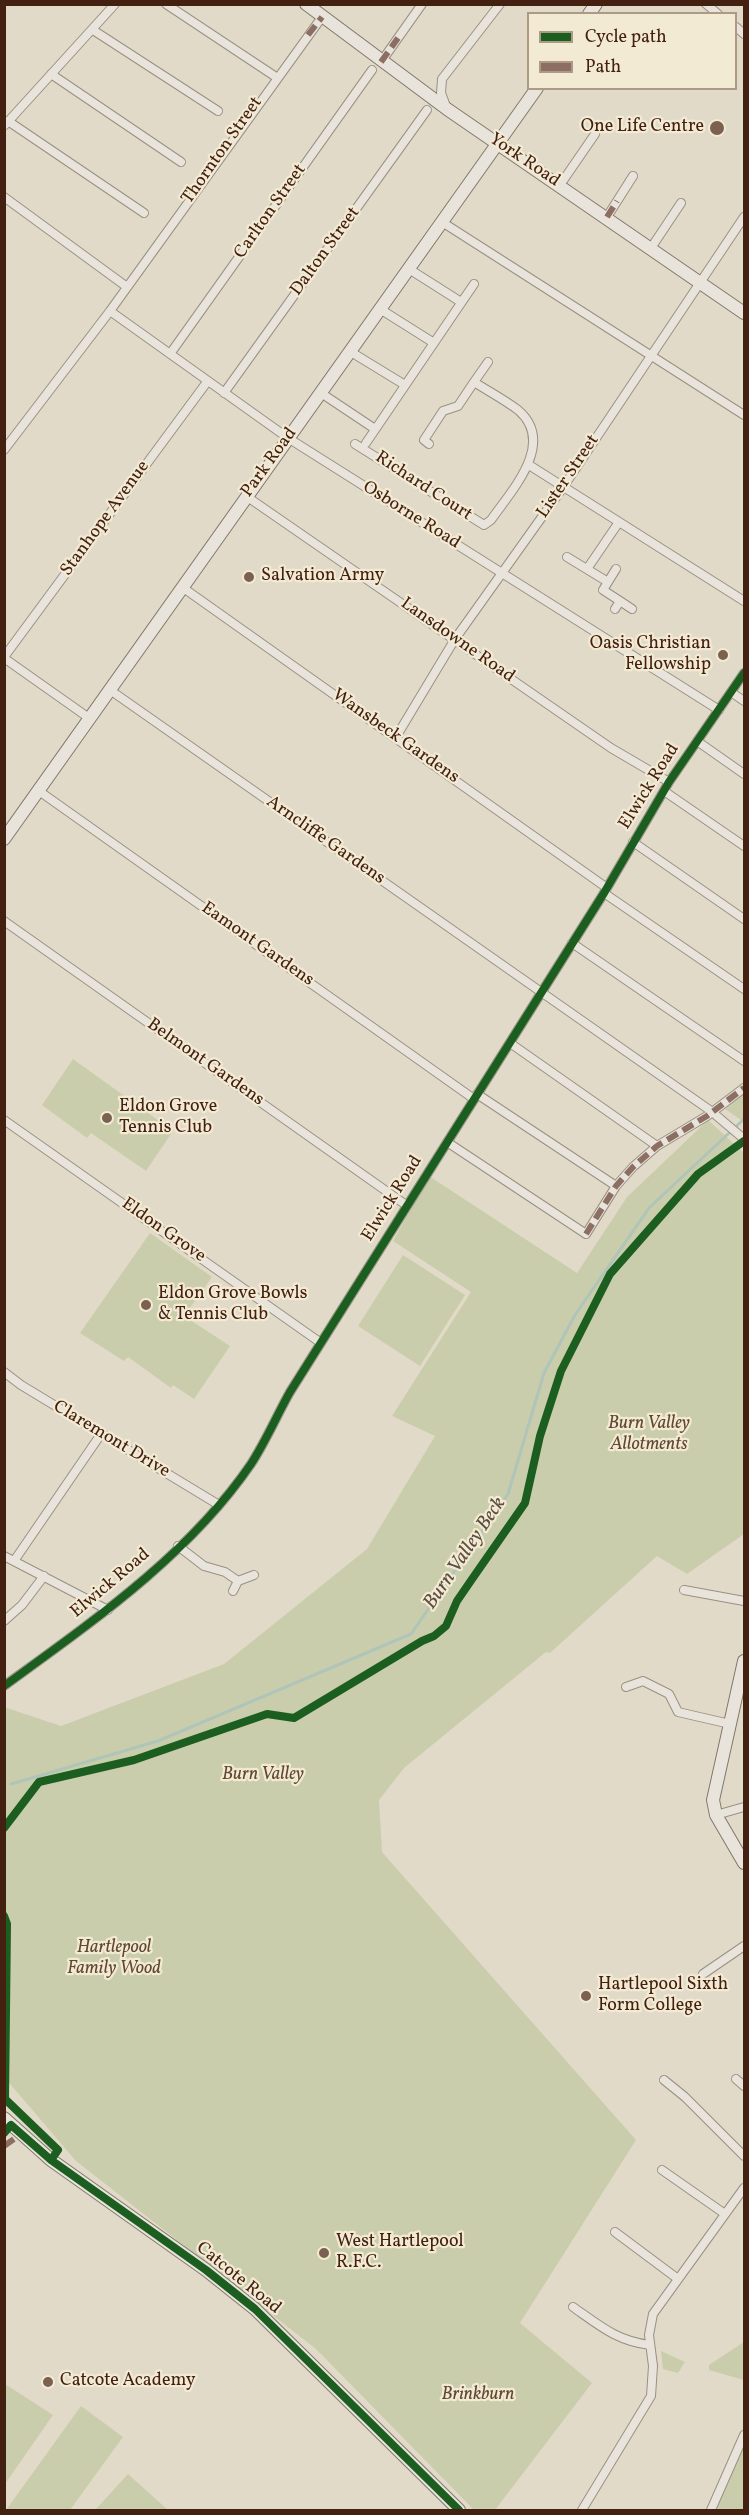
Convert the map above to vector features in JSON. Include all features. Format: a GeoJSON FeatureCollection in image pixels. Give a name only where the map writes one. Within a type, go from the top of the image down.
{"type":"FeatureCollection","features":[{"type":"Feature","properties":{"kind":"street"},"geometry":{"type":"LineString","coordinates":[[115,4],[6,123],[144,213]]}},
{"type":"Feature","properties":{"kind":"street"},"geometry":{"type":"LineString","coordinates":[[166,4],[276,77]]}},
{"type":"Feature","properties":{"kind":"street","name":"York Road"},"geometry":{"type":"LineString","coordinates":[[306,4],[376,66],[498,143],[744,313]]}},
{"type":"Feature","properties":{"kind":"street","name":"Carlton Street"},"geometry":{"type":"LineString","coordinates":[[170,354],[422,4]]}},
{"type":"Feature","properties":{"kind":"street"},"geometry":{"type":"LineString","coordinates":[[447,109],[441,93],[442,79],[500,4]]}},
{"type":"Feature","properties":{"kind":"street","name":"Thornton Street"},"geometry":{"type":"LineString","coordinates":[[4,450],[110,311],[276,77],[322,17]]}},
{"type":"Feature","properties":{"kind":"street"},"geometry":{"type":"LineString","coordinates":[[93,30],[218,111]]}},
{"type":"Feature","properties":{"kind":"street"},"geometry":{"type":"LineString","coordinates":[[51,74],[181,162]]}},
{"type":"Feature","properties":{"kind":"street","name":"Park Road"},"geometry":{"type":"LineString","coordinates":[[4,839],[536,90]]}},
{"type":"Feature","properties":{"kind":"street","name":"Dalton Street"},"geometry":{"type":"LineString","coordinates":[[224,393],[427,110]]}},
{"type":"Feature","properties":{"kind":"street"},"geometry":{"type":"LineString","coordinates":[[560,185],[595,134]]}},
{"type":"Feature","properties":{"kind":"street"},"geometry":{"type":"LineString","coordinates":[[607,217],[633,176]]}},
{"type":"Feature","properties":{"kind":"street"},"geometry":{"type":"LineString","coordinates":[[4,197],[127,286]]}},
{"type":"Feature","properties":{"kind":"street"},"geometry":{"type":"LineString","coordinates":[[651,248],[681,203]]}},
{"type":"Feature","properties":{"kind":"street","name":"Lister Street"},"geometry":{"type":"LineString","coordinates":[[396,737],[455,639],[564,486],[744,219]]}},
{"type":"Feature","properties":{"kind":"street"},"geometry":{"type":"LineString","coordinates":[[442,222],[744,415]]}},
{"type":"Feature","properties":{"kind":"street"},"geometry":{"type":"LineString","coordinates":[[410,268],[461,302]]}},
{"type":"Feature","properties":{"kind":"street"},"geometry":{"type":"LineString","coordinates":[[366,443],[474,284]]}},
{"type":"Feature","properties":{"kind":"street"},"geometry":{"type":"LineString","coordinates":[[380,309],[434,343]]}},
{"type":"Feature","properties":{"kind":"street","name":"Osborne Road"},"geometry":{"type":"LineString","coordinates":[[110,311],[288,438],[719,710]]}},
{"type":"Feature","properties":{"kind":"street"},"geometry":{"type":"LineString","coordinates":[[351,352],[405,385]]}},
{"type":"Feature","properties":{"kind":"street"},"geometry":{"type":"LineString","coordinates":[[429,444],[424,440],[443,411],[458,406],[488,362]]}},
{"type":"Feature","properties":{"kind":"street","name":"Stanhope Avenue"},"geometry":{"type":"LineString","coordinates":[[4,658],[207,382]]}},
{"type":"Feature","properties":{"kind":"street","name":"Richard Court"},"geometry":{"type":"LineString","coordinates":[[355,444],[484,525],[491,520],[529,465],[533,453],[533,437],[529,424],[519,411],[474,382]]}},
{"type":"Feature","properties":{"kind":"street"},"geometry":{"type":"LineString","coordinates":[[321,393],[375,429]]}},
{"type":"Feature","properties":{"kind":"street"},"geometry":{"type":"LineString","coordinates":[[529,465],[744,601]]}},
{"type":"Feature","properties":{"kind":"street","name":"Lansdowne Road"},"geometry":{"type":"LineString","coordinates":[[246,496],[611,748],[669,782]]}},
{"type":"Feature","properties":{"kind":"street"},"geometry":{"type":"LineString","coordinates":[[587,569],[619,522]]}},
{"type":"Feature","properties":{"kind":"street"},"geometry":{"type":"LineString","coordinates":[[567,557],[608,582]]}},
{"type":"Feature","properties":{"kind":"street"},"geometry":{"type":"LineString","coordinates":[[616,569],[603,590],[617,605],[632,609]]}},
{"type":"Feature","properties":{"kind":"street","name":"Wansbeck Gardens"},"geometry":{"type":"LineString","coordinates":[[182,587],[396,737],[744,989]]}},
{"type":"Feature","properties":{"kind":"street"},"geometry":{"type":"LineString","coordinates":[[4,658],[89,718]]}},
{"type":"Feature","properties":{"kind":"street","name":"Elwick Road"},"geometry":{"type":"LineString","coordinates":[[4,1686],[108,1610],[219,1505],[251,1463],[290,1392],[510,1043],[664,790],[744,674]]}},
{"type":"Feature","properties":{"kind":"street","name":"Arncliffe Gardens"},"geometry":{"type":"LineString","coordinates":[[110,690],[711,1111],[743,1138]]}},
{"type":"Feature","properties":{"kind":"street"},"geometry":{"type":"LineString","coordinates":[[731,692],[744,701]]}},
{"type":"Feature","properties":{"kind":"street"},"geometry":{"type":"LineString","coordinates":[[697,741],[744,774]]}},
{"type":"Feature","properties":{"kind":"street"},"geometry":{"type":"LineString","coordinates":[[664,790],[744,846]]}},
{"type":"Feature","properties":{"kind":"street","name":"Eamont Gardens"},"geometry":{"type":"LineString","coordinates":[[39,791],[476,1096],[616,1186]]}},
{"type":"Feature","properties":{"kind":"street"},"geometry":{"type":"LineString","coordinates":[[633,842],[744,919]]}},
{"type":"Feature","properties":{"kind":"street","name":"Belmont Gardens"},"geometry":{"type":"LineString","coordinates":[[4,921],[406,1205]]}},
{"type":"Feature","properties":{"kind":"street"},"geometry":{"type":"LineString","coordinates":[[572,942],[744,1061]]}},
{"type":"Feature","properties":{"kind":"street"},"geometry":{"type":"LineString","coordinates":[[510,1043],[657,1146]]}},
{"type":"Feature","properties":{"kind":"street"},"geometry":{"type":"LineString","coordinates":[[447,1142],[586,1234],[616,1186],[633,1167],[657,1146],[744,1088]]}},
{"type":"Feature","properties":{"kind":"street","name":"Eldon Grove"},"geometry":{"type":"LineString","coordinates":[[4,1120],[321,1342]]}},
{"type":"Feature","properties":{"kind":"street","name":"Claremont Drive"},"geometry":{"type":"LineString","coordinates":[[4,1372],[21,1385],[219,1505]]}},
{"type":"Feature","properties":{"kind":"street"},"geometry":{"type":"LineString","coordinates":[[14,1561],[101,1434]]}},
{"type":"Feature","properties":{"kind":"street"},"geometry":{"type":"LineString","coordinates":[[178,1546],[204,1566],[225,1572],[238,1581]]}},
{"type":"Feature","properties":{"kind":"street"},"geometry":{"type":"LineString","coordinates":[[4,1556],[108,1610]]}},
{"type":"Feature","properties":{"kind":"street"},"geometry":{"type":"LineString","coordinates":[[233,1591],[238,1581],[255,1575]]}},
{"type":"Feature","properties":{"kind":"street"},"geometry":{"type":"LineString","coordinates":[[4,1621],[22,1605],[44,1576]]}},
{"type":"Feature","properties":{"kind":"street"},"geometry":{"type":"LineString","coordinates":[[684,1590],[744,1601]]}},
{"type":"Feature","properties":{"kind":"street"},"geometry":{"type":"LineString","coordinates":[[744,1661],[713,1800],[716,1815],[724,1833],[744,1863]]}},
{"type":"Feature","properties":{"kind":"street"},"geometry":{"type":"LineString","coordinates":[[626,1687],[643,1681],[669,1694],[678,1712],[730,1724]]}},
{"type":"Feature","properties":{"kind":"street"},"geometry":{"type":"LineString","coordinates":[[716,1815],[744,1807]]}},
{"type":"Feature","properties":{"kind":"street"},"geometry":{"type":"LineString","coordinates":[[703,1974],[744,1946]]}},
{"type":"Feature","properties":{"kind":"street"},"geometry":{"type":"LineString","coordinates":[[736,2079],[744,2085]]}},
{"type":"Feature","properties":{"kind":"street"},"geometry":{"type":"LineString","coordinates":[[664,2080],[685,2097],[744,2156]]}},
{"type":"Feature","properties":{"kind":"street","name":"Catcote Road"},"geometry":{"type":"LineString","coordinates":[[6,2125],[255,2308],[459,2511]]}},
{"type":"Feature","properties":{"kind":"street"},"geometry":{"type":"LineString","coordinates":[[662,2170],[725,2214]]}},
{"type":"Feature","properties":{"kind":"street"},"geometry":{"type":"LineString","coordinates":[[586,2509],[648,2405],[653,2376],[650,2325],[653,2314],[744,2188]]}},
{"type":"Feature","properties":{"kind":"street"},"geometry":{"type":"LineString","coordinates":[[615,2232],[678,2279]]}},
{"type":"Feature","properties":{"kind":"street"},"geometry":{"type":"LineString","coordinates":[[573,2307],[616,2337],[633,2343],[650,2345]]}},
{"type":"Feature","properties":{"kind":"street"},"geometry":{"type":"LineString","coordinates":[[711,2511],[744,2434]]}},
{"type":"Feature","properties":{"kind":"green space","name":"Eldon Grove Tennis Club"},"geometry":{"type":"Polygon","coordinates":[[[73,1059],[173,1131],[146,1171],[91,1133],[87,1138],[42,1105],[73,1059]]]}},
{"type":"Feature","properties":{"kind":"green space"},"geometry":{"type":"Polygon","coordinates":[[[744,1093],[744,1122],[725,1109],[744,1093]]]}},
{"type":"Feature","properties":{"kind":"green space"},"geometry":{"type":"Polygon","coordinates":[[[708,1120],[744,1153],[744,1534],[687,1574],[657,1556],[550,1653],[546,1652],[404,1768],[379,1800],[382,1852],[636,2140],[520,2323],[592,2383],[495,2510],[474,2510],[316,2349],[76,2161],[5,2078],[4,1707],[61,1726],[224,1664],[367,1549],[435,1436],[392,1416],[471,1292],[393,1241],[429,1176],[577,1273],[627,1197],[708,1120]]]}},
{"type":"Feature","properties":{"kind":"green space","name":"Eldon Grove Bowls & Tennis Club"},"geometry":{"type":"Polygon","coordinates":[[[150,1233],[212,1277],[184,1316],[230,1346],[194,1399],[173,1385],[171,1388],[128,1357],[124,1361],[80,1333],[150,1233]]]}},
{"type":"Feature","properties":{"kind":"green space"},"geometry":{"type":"Polygon","coordinates":[[[403,1255],[465,1295],[420,1366],[358,1326],[403,1255]]]}},
{"type":"Feature","properties":{"kind":"green space"},"geometry":{"type":"Polygon","coordinates":[[[744,2342],[744,2380],[709,2370],[709,2365],[744,2342]]]}},
{"type":"Feature","properties":{"kind":"green space"},"geometry":{"type":"Polygon","coordinates":[[[661,2351],[685,2362],[678,2373],[663,2369],[661,2351]]]}},
{"type":"Feature","properties":{"kind":"green space"},"geometry":{"type":"Polygon","coordinates":[[[5,2384],[53,2415],[5,2484],[5,2384]]]}},
{"type":"Feature","properties":{"kind":"green space"},"geometry":{"type":"Polygon","coordinates":[[[81,2406],[123,2437],[70,2510],[6,2510],[81,2406]]]}},
{"type":"Feature","properties":{"kind":"green space"},"geometry":{"type":"Polygon","coordinates":[[[744,2439],[744,2510],[713,2510],[744,2439]]]}},
{"type":"Feature","properties":{"kind":"green space"},"geometry":{"type":"Polygon","coordinates":[[[128,2474],[168,2510],[95,2510],[128,2474]]]}},
{"type":"Feature","properties":{"kind":"waterway","name":"Burn Valley Beck"},"geometry":{"type":"LineString","coordinates":[[11,1784],[158,1741],[411,1634],[508,1494],[544,1373],[575,1315],[649,1208],[744,1119]]}},
{"type":"Feature","properties":{"kind":"marked path"},"geometry":{"type":"LineString","coordinates":[[308,35],[322,17]]}},
{"type":"Feature","properties":{"kind":"marked path"},"geometry":{"type":"LineString","coordinates":[[381,62],[398,38]]}},
{"type":"Feature","properties":{"kind":"marked path"},"geometry":{"type":"LineString","coordinates":[[607,217],[617,201]]}},
{"type":"Feature","properties":{"kind":"marked path"},"geometry":{"type":"LineString","coordinates":[[586,1234],[616,1186],[633,1167],[657,1146],[707,1116],[744,1088]]}},
{"type":"Feature","properties":{"kind":"marked path"},"geometry":{"type":"LineString","coordinates":[[4,2146],[14,2139]]}},
{"type":"Feature","properties":{"kind":"cycle path"},"geometry":{"type":"LineString","coordinates":[[4,1686],[104,1612],[169,1557],[199,1528],[251,1464],[290,1392],[604,893],[669,782],[744,673]]}},
{"type":"Feature","properties":{"kind":"cycle path"},"geometry":{"type":"LineString","coordinates":[[4,1828],[39,1782],[134,1760],[267,1714],[294,1718],[434,1636],[446,1626],[457,1601],[525,1503],[540,1436],[561,1371],[610,1274],[698,1174],[744,1141]]}},
{"type":"Feature","properties":{"kind":"cycle path"},"geometry":{"type":"LineString","coordinates":[[4,1916],[7,1924],[5,2099],[58,2150],[51,2160]]}},
{"type":"Feature","properties":{"kind":"cycle path"},"geometry":{"type":"LineString","coordinates":[[4,2133],[11,2125],[51,2160],[206,2270],[255,2309],[459,2510]]}},
{"type":"Feature","properties":{"kind":"place","name":"One Life Centre"},"geometry":{"type":"Point","coordinates":[717,128]}},
{"type":"Feature","properties":{"kind":"place","name":"Salvation Army"},"geometry":{"type":"Point","coordinates":[249,577]}},
{"type":"Feature","properties":{"kind":"place","name":"Oasis Christian Fellowship"},"geometry":{"type":"Point","coordinates":[723,655]}},
{"type":"Feature","properties":{"kind":"place","name":"Eldon Grove Tennis Club"},"geometry":{"type":"Point","coordinates":[107,1118]}},
{"type":"Feature","properties":{"kind":"place","name":"Eldon Grove Bowls & Tennis Club"},"geometry":{"type":"Point","coordinates":[146,1305]}},
{"type":"Feature","properties":{"kind":"place","name":"Hartlepool Sixth Form College"},"geometry":{"type":"Point","coordinates":[586,1996]}},
{"type":"Feature","properties":{"kind":"place","name":"West Hartlepool R.F.C."},"geometry":{"type":"Point","coordinates":[324,2253]}},
{"type":"Feature","properties":{"kind":"place","name":"Catcote Academy"},"geometry":{"type":"Point","coordinates":[48,2382]}},
{"type":"Feature","properties":{"kind":"park label","name":"Burn Valley Allotments"},"geometry":{"type":"Point","coordinates":[649,1435]}},
{"type":"Feature","properties":{"kind":"park label","name":"Burn Valley"},"geometry":{"type":"Point","coordinates":[263,1776]}},
{"type":"Feature","properties":{"kind":"park label","name":"Hartlepool Family Wood"},"geometry":{"type":"Point","coordinates":[114,1959]}},
{"type":"Feature","properties":{"kind":"park label","name":"Brinkburn"},"geometry":{"type":"Point","coordinates":[478,2396]}}]}
